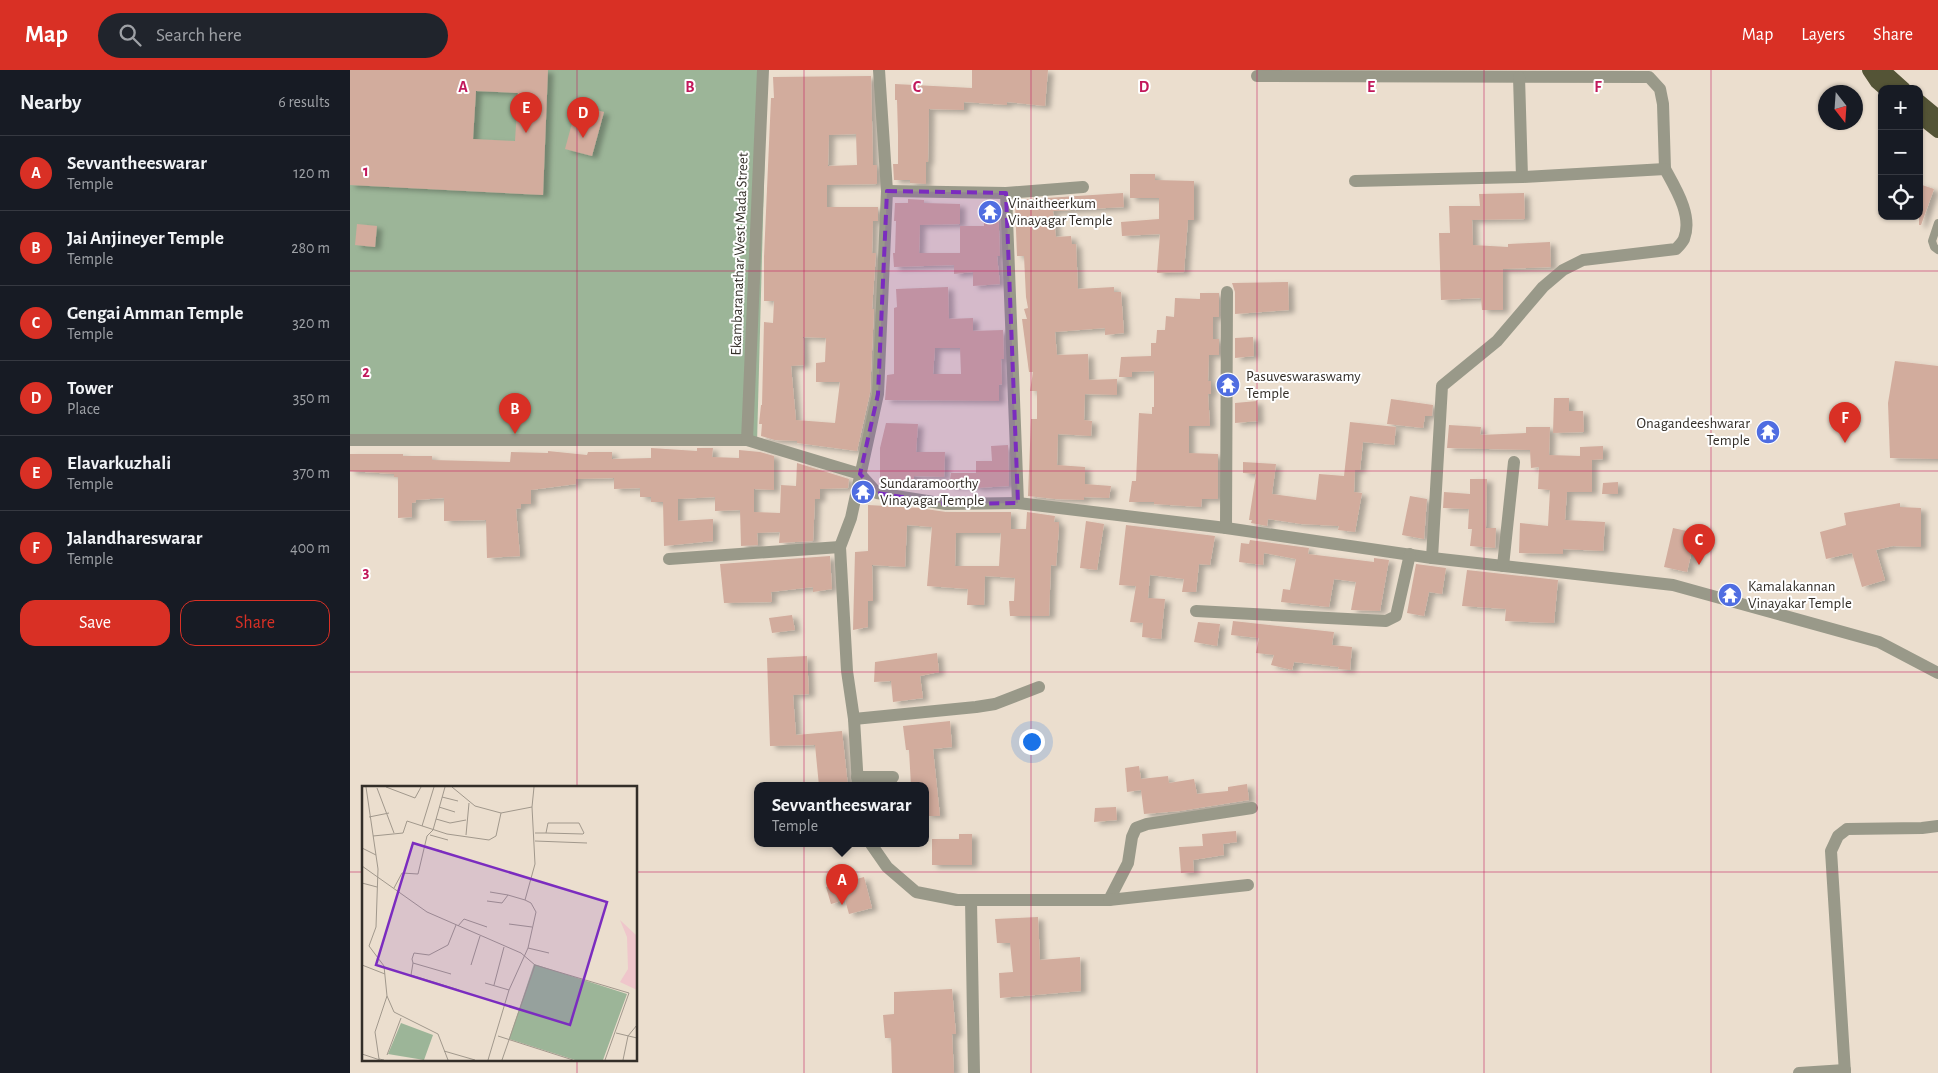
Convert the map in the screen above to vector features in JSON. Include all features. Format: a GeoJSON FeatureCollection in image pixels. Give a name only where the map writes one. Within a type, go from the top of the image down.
{"type":"FeatureCollection","features":[{"type":"Feature","properties":{"kind":"highway"},"geometry":{"type":"LineString","coordinates":[[1869,70],[1880,85]]}},
{"type":"Feature","properties":{"kind":"highway"},"geometry":{"type":"LineString","coordinates":[[1883,70],[1900,85]]}},
{"type":"Feature","properties":{"kind":"highway"},"geometry":{"type":"LineString","coordinates":[[1923,104],[1938,117]]}},
{"type":"Feature","properties":{"kind":"highway"},"geometry":{"type":"LineString","coordinates":[[1923,119],[1938,131]]}},
{"type":"Feature","properties":{"kind":"street","name":"Ekambaranathar West Mada Street"},"geometry":{"type":"LineString","coordinates":[[748,440],[763,70]]}},
{"type":"Feature","properties":{"kind":"street"},"geometry":{"type":"LineString","coordinates":[[879,70],[887,191],[878,394],[851,518],[840,547],[847,671],[854,719],[858,782],[894,777]]}},
{"type":"Feature","properties":{"kind":"street"},"geometry":{"type":"LineString","coordinates":[[1257,76],[1648,77],[1660,89],[1663,104],[1665,169],[1681,200],[1686,223],[1684,240],[1676,249],[1583,260],[1563,270],[1543,287],[1498,341],[1442,386],[1432,558]]}},
{"type":"Feature","properties":{"kind":"street"},"geometry":{"type":"LineString","coordinates":[[1519,77],[1522,177]]}},
{"type":"Feature","properties":{"kind":"street"},"geometry":{"type":"LineString","coordinates":[[1356,181],[1522,177],[1665,169]]}},
{"type":"Feature","properties":{"kind":"street"},"geometry":{"type":"LineString","coordinates":[[887,191],[1006,192],[1083,188]]}},
{"type":"Feature","properties":{"kind":"street"},"geometry":{"type":"LineString","coordinates":[[1006,192],[1018,503]]}},
{"type":"Feature","properties":{"kind":"street"},"geometry":{"type":"LineString","coordinates":[[1226,528],[1227,292]]}},
{"type":"Feature","properties":{"kind":"street"},"geometry":{"type":"LineString","coordinates":[[350,440],[748,440],[860,474],[877,493],[946,504],[1018,503],[1226,528],[1432,558],[1673,585],[1879,642],[1938,672]]}},
{"type":"Feature","properties":{"kind":"street"},"geometry":{"type":"LineString","coordinates":[[1503,566],[1514,462]]}},
{"type":"Feature","properties":{"kind":"street"},"geometry":{"type":"LineString","coordinates":[[669,559],[840,547]]}},
{"type":"Feature","properties":{"kind":"street"},"geometry":{"type":"LineString","coordinates":[[1196,611],[1386,620],[1396,616],[1410,554]]}},
{"type":"Feature","properties":{"kind":"street"},"geometry":{"type":"LineString","coordinates":[[854,719],[995,704],[1039,686]]}},
{"type":"Feature","properties":{"kind":"street"},"geometry":{"type":"LineString","coordinates":[[1109,900],[1128,862],[1132,837],[1136,828],[1147,824],[1252,808]]}},
{"type":"Feature","properties":{"kind":"street"},"geometry":{"type":"LineString","coordinates":[[1799,1073],[1845,1072],[1831,851],[1838,836],[1847,829],[1938,826]]}},
{"type":"Feature","properties":{"kind":"street"},"geometry":{"type":"LineString","coordinates":[[873,847],[887,867],[916,892],[957,900],[1109,900],[1248,885]]}},
{"type":"Feature","properties":{"kind":"street"},"geometry":{"type":"LineString","coordinates":[[971,900],[974,1073]]}},
{"type":"Feature","properties":{"kind":"lane"},"geometry":{"type":"LineString","coordinates":[[1938,223],[1932,241],[1934,247],[1938,250]]}},
{"type":"Feature","properties":{"kind":"highlighted area"},"geometry":{"type":"Polygon","coordinates":[[[887,191],[1006,193],[1018,503],[946,504],[877,493],[860,474],[878,394],[887,191]]]}},
{"type":"Feature","properties":{"kind":"shaded area"},"geometry":{"type":"Polygon","coordinates":[[[350,70],[767,70],[757,443],[350,435],[350,70]]]}},
{"type":"Feature","properties":{"kind":"building"},"geometry":{"type":"Polygon","coordinates":[[[350,70],[548,70],[543,195],[350,185],[350,70]],[[476,91],[473,139],[515,141],[518,93],[476,91]]]}},
{"type":"Feature","properties":{"kind":"building"},"geometry":{"type":"Polygon","coordinates":[[[972,70],[1048,70],[1045,106],[1007,102],[1007,105],[964,102],[964,110],[929,109],[926,184],[910,183],[910,180],[894,180],[893,164],[898,164],[895,84],[972,88],[972,70]]]}},
{"type":"Feature","properties":{"kind":"building"},"geometry":{"type":"Polygon","coordinates":[[[871,76],[873,165],[877,165],[877,184],[827,185],[827,207],[878,207],[878,221],[873,221],[872,253],[876,253],[872,309],[874,309],[870,393],[857,451],[797,443],[797,441],[775,440],[761,436],[762,424],[759,424],[762,405],[764,322],[773,323],[774,301],[764,301],[764,257],[771,98],[774,98],[773,77],[871,76]],[[856,134],[829,135],[828,166],[857,165],[856,134]],[[803,337],[804,365],[791,366],[796,420],[835,423],[840,382],[816,382],[816,363],[825,362],[826,338],[803,337]]]}},
{"type":"Feature","properties":{"kind":"building"},"geometry":{"type":"Polygon","coordinates":[[[577,105],[604,112],[592,156],[565,149],[577,105]]]}},
{"type":"Feature","properties":{"kind":"building"},"geometry":{"type":"Polygon","coordinates":[[[1130,174],[1155,174],[1155,180],[1194,181],[1194,220],[1188,220],[1184,272],[1157,273],[1160,234],[1122,236],[1121,222],[1159,219],[1159,198],[1130,198],[1130,174]]]}},
{"type":"Feature","properties":{"kind":"building"},"geometry":{"type":"Polygon","coordinates":[[[1923,185],[1934,189],[1923,219],[1923,185]]]}},
{"type":"Feature","properties":{"kind":"building"},"geometry":{"type":"Polygon","coordinates":[[[1123,193],[1124,207],[1053,211],[1056,237],[1071,236],[1072,244],[1076,244],[1078,289],[1114,287],[1114,292],[1121,292],[1124,333],[1105,335],[1105,328],[1055,332],[1057,355],[1088,354],[1089,380],[1117,379],[1117,395],[1085,394],[1084,420],[1092,421],[1091,436],[1058,434],[1057,465],[1085,467],[1085,484],[1111,486],[1109,498],[1084,497],[1084,500],[1028,496],[1031,419],[1037,419],[1037,391],[1030,391],[1033,372],[1029,372],[1022,319],[1027,319],[1024,309],[1028,308],[1024,256],[1017,256],[1015,203],[1016,200],[1123,193]]]}},
{"type":"Feature","properties":{"kind":"building"},"geometry":{"type":"Polygon","coordinates":[[[1524,193],[1525,219],[1472,220],[1473,245],[1508,247],[1508,244],[1550,242],[1551,267],[1503,269],[1503,310],[1482,310],[1481,298],[1441,300],[1439,233],[1450,233],[1449,206],[1480,206],[1479,194],[1524,193]]]}},
{"type":"Feature","properties":{"kind":"building"},"geometry":{"type":"Polygon","coordinates":[[[908,199],[924,200],[924,203],[960,204],[960,224],[920,225],[919,253],[960,253],[960,226],[984,226],[983,205],[998,204],[1000,256],[997,256],[1000,284],[973,286],[973,272],[954,274],[954,265],[894,267],[895,203],[908,203],[908,199]]]}},
{"type":"Feature","properties":{"kind":"building"},"geometry":{"type":"Polygon","coordinates":[[[357,224],[377,226],[375,247],[355,245],[357,224]]]}},
{"type":"Feature","properties":{"kind":"building"},"geometry":{"type":"Polygon","coordinates":[[[1288,282],[1289,310],[1235,314],[1235,292],[1232,283],[1288,282]]]}},
{"type":"Feature","properties":{"kind":"building"},"geometry":{"type":"Polygon","coordinates":[[[948,287],[949,319],[973,318],[973,331],[1003,330],[1004,359],[1001,359],[1002,384],[999,385],[999,401],[885,400],[887,375],[894,374],[894,308],[897,307],[896,289],[948,287]],[[935,348],[933,374],[961,374],[960,348],[935,348]]]}},
{"type":"Feature","properties":{"kind":"building"},"geometry":{"type":"Polygon","coordinates":[[[1200,293],[1219,293],[1219,317],[1213,317],[1213,339],[1219,339],[1219,355],[1209,355],[1208,381],[1211,381],[1211,394],[1208,394],[1210,426],[1189,426],[1189,453],[1218,454],[1218,499],[1202,499],[1201,507],[1154,504],[1154,502],[1129,502],[1132,481],[1136,481],[1139,413],[1152,414],[1152,407],[1154,407],[1154,371],[1132,372],[1132,377],[1119,377],[1121,357],[1151,356],[1151,343],[1156,343],[1157,330],[1165,330],[1166,316],[1174,317],[1175,298],[1200,299],[1200,293]]]}},
{"type":"Feature","properties":{"kind":"building"},"geometry":{"type":"Polygon","coordinates":[[[1253,337],[1254,356],[1235,358],[1235,338],[1253,337]]]}},
{"type":"Feature","properties":{"kind":"building"},"geometry":{"type":"Polygon","coordinates":[[[1895,361],[1938,366],[1938,459],[1890,458],[1888,403],[1895,361]]]}},
{"type":"Feature","properties":{"kind":"building"},"geometry":{"type":"Polygon","coordinates":[[[1554,398],[1569,398],[1569,411],[1583,411],[1584,432],[1553,433],[1554,398]]]}},
{"type":"Feature","properties":{"kind":"building"},"geometry":{"type":"Polygon","coordinates":[[[1391,399],[1433,405],[1432,416],[1425,416],[1423,428],[1387,424],[1391,399]]]}},
{"type":"Feature","properties":{"kind":"building"},"geometry":{"type":"Polygon","coordinates":[[[1257,401],[1258,421],[1235,423],[1235,403],[1257,401]]]}},
{"type":"Feature","properties":{"kind":"building"},"geometry":{"type":"Polygon","coordinates":[[[1350,422],[1396,427],[1394,445],[1363,442],[1360,470],[1355,470],[1354,492],[1362,493],[1355,532],[1338,530],[1339,526],[1301,524],[1268,519],[1267,526],[1251,523],[1252,520],[1249,520],[1256,474],[1243,473],[1243,462],[1276,464],[1272,494],[1316,500],[1319,474],[1344,476],[1350,422]]]}},
{"type":"Feature","properties":{"kind":"building"},"geometry":{"type":"Polygon","coordinates":[[[886,423],[918,424],[916,452],[945,452],[944,477],[914,476],[914,483],[880,482],[880,448],[886,423]]]}},
{"type":"Feature","properties":{"kind":"building"},"geometry":{"type":"Polygon","coordinates":[[[1449,425],[1481,427],[1480,435],[1526,433],[1526,427],[1550,427],[1549,455],[1580,456],[1580,447],[1603,446],[1603,459],[1592,460],[1592,492],[1567,492],[1565,520],[1605,522],[1603,551],[1563,549],[1563,554],[1519,553],[1520,523],[1548,526],[1550,490],[1538,489],[1539,467],[1531,468],[1530,450],[1447,448],[1449,425]]]}},
{"type":"Feature","properties":{"kind":"building"},"geometry":{"type":"Polygon","coordinates":[[[1008,445],[1009,486],[976,488],[976,486],[949,486],[951,473],[976,473],[976,461],[992,461],[991,446],[1008,445]]]}},
{"type":"Feature","properties":{"kind":"building"},"geometry":{"type":"Polygon","coordinates":[[[651,448],[697,451],[697,448],[713,448],[712,457],[739,458],[739,450],[760,452],[774,456],[774,490],[754,489],[754,512],[780,513],[781,485],[796,486],[797,463],[849,479],[848,488],[820,489],[820,499],[815,499],[813,541],[779,543],[780,532],[757,533],[758,545],[741,546],[740,510],[715,511],[715,497],[678,499],[678,521],[713,519],[713,541],[664,546],[663,502],[651,502],[651,497],[640,497],[640,488],[614,489],[614,478],[576,479],[576,484],[531,490],[531,504],[521,504],[521,508],[516,509],[520,556],[487,558],[486,520],[444,521],[444,498],[416,500],[416,502],[412,503],[412,517],[398,518],[398,477],[394,477],[394,474],[350,471],[350,454],[403,454],[403,456],[432,456],[432,460],[510,462],[511,452],[548,453],[548,451],[587,455],[588,452],[612,452],[612,459],[651,458],[651,448]]]}},
{"type":"Feature","properties":{"kind":"building"},"geometry":{"type":"Polygon","coordinates":[[[1470,479],[1487,479],[1486,528],[1496,528],[1495,548],[1470,546],[1472,529],[1468,529],[1469,509],[1443,508],[1444,492],[1470,494],[1470,479]]]}},
{"type":"Feature","properties":{"kind":"building"},"geometry":{"type":"Polygon","coordinates":[[[1618,482],[1618,494],[1602,494],[1603,483],[1618,482]]]}},
{"type":"Feature","properties":{"kind":"building"},"geometry":{"type":"Polygon","coordinates":[[[1410,496],[1427,499],[1424,539],[1402,535],[1410,496]]]}},
{"type":"Feature","properties":{"kind":"building"},"geometry":{"type":"Polygon","coordinates":[[[1900,503],[1900,507],[1921,508],[1921,547],[1893,546],[1876,550],[1885,580],[1862,587],[1852,553],[1826,559],[1820,532],[1846,525],[1844,513],[1900,503]]]}},
{"type":"Feature","properties":{"kind":"building"},"geometry":{"type":"Polygon","coordinates":[[[868,505],[919,508],[946,512],[1011,512],[1011,529],[1026,529],[1027,512],[1055,516],[1054,522],[1059,522],[1056,566],[1051,565],[1049,616],[1010,616],[1009,601],[1014,601],[1015,578],[985,576],[984,605],[967,605],[968,589],[927,586],[932,527],[907,525],[905,567],[872,565],[873,601],[868,601],[868,627],[853,630],[855,552],[868,551],[868,505]],[[956,533],[955,566],[999,566],[1001,533],[956,533]]]}},
{"type":"Feature","properties":{"kind":"building"},"geometry":{"type":"Polygon","coordinates":[[[1086,521],[1104,524],[1097,570],[1080,568],[1086,521]]]}},
{"type":"Feature","properties":{"kind":"building"},"geometry":{"type":"Polygon","coordinates":[[[1126,525],[1215,536],[1210,565],[1199,564],[1196,592],[1182,592],[1184,579],[1150,575],[1148,598],[1165,599],[1161,639],[1142,637],[1143,623],[1130,622],[1136,586],[1119,585],[1126,525]]]}},
{"type":"Feature","properties":{"kind":"building"},"geometry":{"type":"Polygon","coordinates":[[[1673,528],[1696,533],[1687,572],[1664,567],[1673,528]]]}},
{"type":"Feature","properties":{"kind":"building"},"geometry":{"type":"Polygon","coordinates":[[[1250,540],[1309,548],[1308,554],[1374,562],[1374,558],[1389,560],[1380,611],[1351,610],[1356,582],[1334,579],[1329,607],[1281,602],[1283,589],[1290,590],[1296,559],[1264,553],[1263,565],[1239,562],[1241,543],[1249,544],[1250,540]]]}},
{"type":"Feature","properties":{"kind":"building"},"geometry":{"type":"Polygon","coordinates":[[[830,556],[832,589],[813,592],[813,587],[771,592],[772,602],[724,603],[720,564],[830,556]]]}},
{"type":"Feature","properties":{"kind":"building"},"geometry":{"type":"Polygon","coordinates":[[[1416,564],[1446,568],[1442,594],[1429,592],[1424,616],[1407,613],[1416,564]]]}},
{"type":"Feature","properties":{"kind":"building"},"geometry":{"type":"Polygon","coordinates":[[[1467,570],[1558,580],[1554,623],[1505,621],[1506,609],[1462,606],[1467,570]]]}},
{"type":"Feature","properties":{"kind":"building"},"geometry":{"type":"Polygon","coordinates":[[[792,615],[795,630],[772,633],[769,618],[792,615]]]}},
{"type":"Feature","properties":{"kind":"building"},"geometry":{"type":"Polygon","coordinates":[[[1233,621],[1334,632],[1332,645],[1352,647],[1350,670],[1294,662],[1292,670],[1271,665],[1274,655],[1256,653],[1259,638],[1231,635],[1233,621]]]}},
{"type":"Feature","properties":{"kind":"building"},"geometry":{"type":"Polygon","coordinates":[[[1198,622],[1220,624],[1217,646],[1194,642],[1198,622]]]}},
{"type":"Feature","properties":{"kind":"building"},"geometry":{"type":"Polygon","coordinates":[[[937,653],[939,672],[920,676],[923,698],[893,702],[891,681],[874,682],[875,662],[937,653]]]}},
{"type":"Feature","properties":{"kind":"building"},"geometry":{"type":"Polygon","coordinates":[[[807,656],[809,694],[793,695],[796,735],[842,731],[848,782],[819,782],[815,745],[770,746],[767,658],[807,656]]]}},
{"type":"Feature","properties":{"kind":"building"},"geometry":{"type":"Polygon","coordinates":[[[950,721],[952,747],[933,749],[940,816],[929,816],[929,782],[911,782],[909,750],[906,750],[903,726],[950,721]]]}},
{"type":"Feature","properties":{"kind":"building"},"geometry":{"type":"Polygon","coordinates":[[[1139,766],[1141,779],[1168,776],[1169,783],[1194,779],[1197,794],[1228,791],[1228,787],[1247,784],[1249,800],[1180,811],[1144,814],[1141,790],[1127,792],[1125,768],[1139,766]]]}},
{"type":"Feature","properties":{"kind":"building"},"geometry":{"type":"Polygon","coordinates":[[[1116,807],[1117,820],[1094,822],[1095,808],[1116,807]]]}},
{"type":"Feature","properties":{"kind":"building"},"geometry":{"type":"Polygon","coordinates":[[[1236,831],[1237,842],[1223,844],[1224,855],[1193,860],[1194,872],[1181,873],[1179,847],[1203,846],[1202,834],[1236,831]]]}},
{"type":"Feature","properties":{"kind":"building"},"geometry":{"type":"Polygon","coordinates":[[[959,834],[972,834],[972,865],[932,865],[932,839],[959,839],[959,834]]]}},
{"type":"Feature","properties":{"kind":"building"},"geometry":{"type":"Polygon","coordinates":[[[864,877],[872,908],[849,914],[845,900],[831,904],[826,887],[864,877]]]}},
{"type":"Feature","properties":{"kind":"building"},"geometry":{"type":"Polygon","coordinates":[[[1038,917],[1040,960],[1080,957],[1081,991],[1000,998],[999,973],[1013,972],[1010,943],[997,943],[995,919],[1038,917]]]}},
{"type":"Feature","properties":{"kind":"building"},"geometry":{"type":"Polygon","coordinates":[[[952,989],[956,1034],[952,1034],[954,1073],[892,1073],[891,1038],[885,1038],[883,1015],[894,1014],[894,992],[952,989]]]}},
{"type":"Feature","properties":{"kind":"place","name":"Elavarkuzhali"},"geometry":{"type":"Point","coordinates":[526,133]}},
{"type":"Feature","properties":{"kind":"place","name":"Tower"},"geometry":{"type":"Point","coordinates":[583,138]}},
{"type":"Feature","properties":{"kind":"place","name":"Vinaitheerkum Vinayagar Temple"},"geometry":{"type":"Point","coordinates":[990,212]}},
{"type":"Feature","properties":{"kind":"place","name":"Pasuveswaraswamy Temple"},"geometry":{"type":"Point","coordinates":[1228,385]}},
{"type":"Feature","properties":{"kind":"place","name":"Onagandeeshwarar Temple"},"geometry":{"type":"Point","coordinates":[1768,432]}},
{"type":"Feature","properties":{"kind":"place","name":"Jai Anjineyer Temple"},"geometry":{"type":"Point","coordinates":[515,434]}},
{"type":"Feature","properties":{"kind":"place","name":"Jalandhareswarar"},"geometry":{"type":"Point","coordinates":[1845,443]}},
{"type":"Feature","properties":{"kind":"place","name":"Sundaramoorthy Vinayagar Temple"},"geometry":{"type":"Point","coordinates":[863,492]}},
{"type":"Feature","properties":{"kind":"place","name":"Gengai Amman Temple"},"geometry":{"type":"Point","coordinates":[1699,565]}},
{"type":"Feature","properties":{"kind":"place","name":"Kamalakannan Vinayakar Temple"},"geometry":{"type":"Point","coordinates":[1730,595]}},
{"type":"Feature","properties":{"kind":"place","name":"Sevvantheeswarar"},"geometry":{"type":"Point","coordinates":[842,905]}}]}
